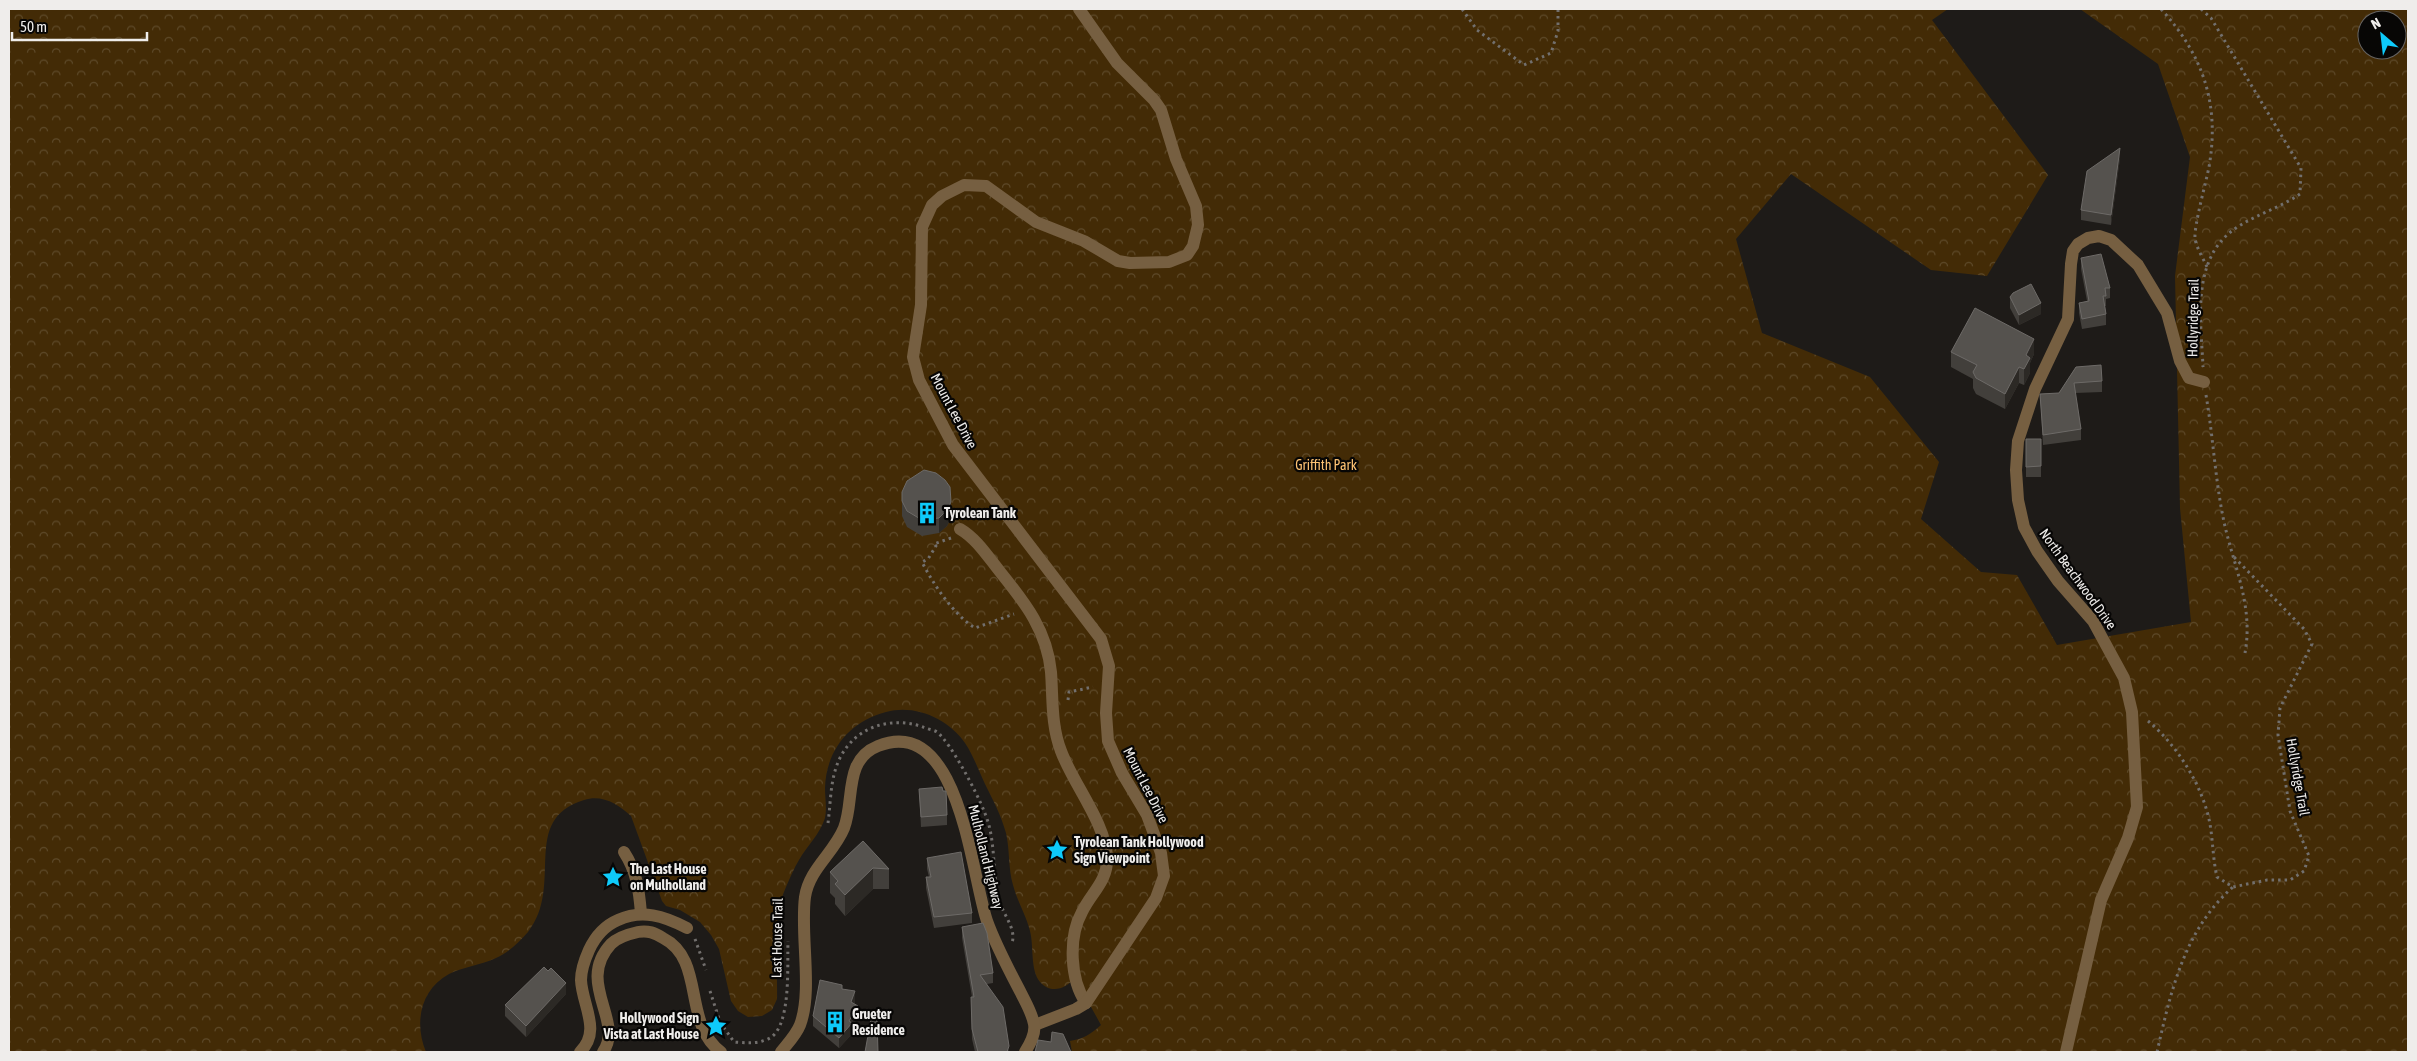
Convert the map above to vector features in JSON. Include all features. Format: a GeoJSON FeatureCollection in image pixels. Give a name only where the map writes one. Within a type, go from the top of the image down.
{"type":"FeatureCollection","features":[{"type":"Feature","properties":{"kind":"street","name":"Mount Lee Drive"},"geometry":{"type":"LineString","coordinates":[[1079,9],[1121,68],[1154,100],[1161,110],[1176,159],[1196,206],[1198,225],[1193,246],[1187,255],[1169,262],[1130,264],[1118,261],[1084,241],[1036,222],[986,186],[964,185],[942,196],[932,205],[922,227],[921,305],[913,357],[919,380],[958,451],[1101,639],[1108,656],[1106,713],[1108,741],[1122,773],[1151,824],[1161,853],[1164,876],[1156,898],[1086,1003]]}},
{"type":"Feature","properties":{"kind":"street","name":"North Beachwood Drive"},"geometry":{"type":"LineString","coordinates":[[2066,1052],[2101,900],[2128,838],[2137,807],[2132,712],[2124,678],[2093,621],[2058,581],[2037,551],[2024,527],[2018,500],[2016,470],[2018,441],[2035,389],[2068,319],[2070,264],[2073,251],[2078,244],[2088,238],[2099,236],[2111,240],[2138,265],[2167,313],[2180,361],[2186,372],[2190,378],[2204,382]]}},
{"type":"Feature","properties":{"kind":"street"},"geometry":{"type":"LineString","coordinates":[[960,529],[976,541],[1030,609],[1040,628],[1050,665],[1055,736],[1101,834],[1107,856],[1104,876],[1081,913],[1077,925],[1074,952],[1076,984],[1086,1003],[1076,1009],[1035,1025],[1034,1035],[1025,1052]]}},
{"type":"Feature","properties":{"kind":"street","name":"Mulholland Highway"},"geometry":{"type":"LineString","coordinates":[[781,1052],[796,1034],[801,1023],[806,982],[805,898],[808,885],[844,828],[851,784],[858,762],[866,753],[889,742],[901,741],[914,744],[925,750],[941,768],[966,826],[977,884],[988,922],[1035,1025]]}},
{"type":"Feature","properties":{"kind":"street"},"geometry":{"type":"LineString","coordinates":[[624,852],[632,864],[639,884],[641,913]]}},
{"type":"Feature","properties":{"kind":"street"},"geometry":{"type":"LineString","coordinates":[[580,1052],[590,1037],[591,1026],[581,978],[586,955],[592,943],[602,931],[626,916],[641,913],[668,918],[687,928]]}},
{"type":"Feature","properties":{"kind":"street"},"geometry":{"type":"LineString","coordinates":[[603,1052],[608,1032],[598,991],[598,965],[603,953],[614,941],[642,931],[652,932],[675,944],[683,955],[689,970],[702,1028],[708,1039],[721,1052]]}},
{"type":"Feature","properties":{"kind":"path"},"geometry":{"type":"LineString","coordinates":[[1462,9],[1477,30],[1524,65],[1551,54],[1558,31],[1558,9]]}},
{"type":"Feature","properties":{"kind":"path"},"geometry":{"type":"LineString","coordinates":[[2161,9],[2180,30],[2208,85],[2212,107],[2210,164],[2195,238],[2206,267]]}},
{"type":"Feature","properties":{"kind":"path","name":"Hollyridge Trail"},"geometry":{"type":"LineString","coordinates":[[2201,9],[2211,18],[2301,168],[2302,178],[2300,194],[2236,227],[2210,254],[2201,298],[2204,382],[2223,516],[2232,555],[2242,580],[2248,628],[2245,653]]}},
{"type":"Feature","properties":{"kind":"path"},"geometry":{"type":"LineString","coordinates":[[960,529],[956,535],[934,544],[936,546],[928,559],[922,562],[949,605],[961,620],[976,628],[1012,614],[1028,616],[1040,628]]}},
{"type":"Feature","properties":{"kind":"path","name":"Hollyridge Trail"},"geometry":{"type":"LineString","coordinates":[[2232,555],[2304,629],[2312,644],[2280,708],[2278,735],[2290,812],[2309,856],[2304,871],[2290,880],[2266,880],[2232,887]]}},
{"type":"Feature","properties":{"kind":"path"},"geometry":{"type":"LineString","coordinates":[[1064,697],[1068,700],[1069,692],[1097,686],[1108,679]]}},
{"type":"Feature","properties":{"kind":"path"},"geometry":{"type":"LineString","coordinates":[[2132,712],[2159,730],[2185,765],[2205,803],[2217,877],[2232,887],[2210,910],[2197,930],[2182,960],[2171,989],[2157,1052]]}},
{"type":"Feature","properties":{"kind":"path"},"geometry":{"type":"LineString","coordinates":[[824,830],[828,823],[833,779],[841,755],[861,732],[883,723],[909,722],[937,732],[961,764],[984,811],[993,837],[993,866],[998,898],[1004,917],[1012,927],[1013,939],[1011,946]]}},
{"type":"Feature","properties":{"kind":"path"},"geometry":{"type":"LineString","coordinates":[[687,928],[697,942],[706,973]]}},
{"type":"Feature","properties":{"kind":"path","name":"Last House Trail"},"geometry":{"type":"LineString","coordinates":[[708,982],[720,1022],[734,1042],[754,1044],[770,1039],[782,1022],[786,1007],[788,932]]}},
{"type":"Feature","properties":{"kind":"green space","name":"Griffith Park"},"geometry":{"type":"Polygon","coordinates":[[[9,9],[1948,9],[1932,20],[2048,175],[1987,276],[1931,270],[1791,174],[1736,239],[1762,333],[1870,377],[1939,462],[1921,519],[1981,572],[2017,575],[2057,645],[2191,622],[2180,508],[2175,276],[2190,157],[2158,64],[2080,9],[2408,9],[2408,1052],[1072,1052],[1070,1041],[1087,1036],[1101,1025],[1075,978],[1067,985],[1054,989],[1045,986],[1037,977],[1033,965],[1030,931],[1011,879],[1006,833],[997,808],[971,753],[958,734],[940,721],[920,712],[897,710],[873,716],[861,722],[842,739],[830,761],[826,774],[825,818],[820,829],[795,866],[781,900],[776,942],[777,999],[772,1010],[762,1016],[748,1017],[738,1011],[731,1001],[719,949],[711,935],[700,922],[680,910],[666,906],[662,901],[631,816],[609,801],[591,798],[564,809],[553,822],[547,838],[543,894],[538,914],[528,932],[513,947],[500,956],[449,974],[431,989],[422,1008],[420,1019],[422,1041],[426,1052],[9,1052],[9,9]]]}},
{"type":"Feature","properties":{"kind":"building"},"geometry":{"type":"Polygon","coordinates":[[[2120,148],[2111,215],[2081,210],[2087,171],[2120,148]]]}},
{"type":"Feature","properties":{"kind":"building"},"geometry":{"type":"Polygon","coordinates":[[[2101,254],[2110,288],[2105,288],[2106,296],[2103,296],[2106,314],[2082,319],[2079,303],[2089,301],[2081,258],[2101,254]]]}},
{"type":"Feature","properties":{"kind":"building"},"geometry":{"type":"Polygon","coordinates":[[[2031,284],[2041,303],[2019,315],[2010,297],[2013,293],[2031,284]]]}},
{"type":"Feature","properties":{"kind":"building"},"geometry":{"type":"Polygon","coordinates":[[[1975,308],[2034,339],[2026,355],[2030,358],[2024,369],[2019,367],[2005,394],[1976,378],[1973,372],[1977,365],[1951,352],[1975,308]]]}},
{"type":"Feature","properties":{"kind":"building"},"geometry":{"type":"Polygon","coordinates":[[[2101,365],[2102,381],[2074,383],[2081,429],[2043,435],[2040,394],[2059,393],[2076,367],[2101,365]]]}},
{"type":"Feature","properties":{"kind":"building"},"geometry":{"type":"Polygon","coordinates":[[[2026,439],[2041,439],[2041,466],[2026,467],[2026,439]]]}},
{"type":"Feature","properties":{"kind":"building"},"geometry":{"type":"Polygon","coordinates":[[[924,470],[936,473],[950,487],[951,502],[947,510],[939,518],[922,520],[907,511],[902,501],[902,492],[907,481],[924,470]]]}},
{"type":"Feature","properties":{"kind":"building"},"geometry":{"type":"Polygon","coordinates":[[[942,787],[943,791],[946,791],[947,815],[921,817],[919,789],[942,787]]]}},
{"type":"Feature","properties":{"kind":"building"},"geometry":{"type":"Polygon","coordinates":[[[863,841],[889,869],[873,868],[845,895],[835,884],[838,881],[830,872],[863,841]]]}},
{"type":"Feature","properties":{"kind":"building"},"geometry":{"type":"Polygon","coordinates":[[[961,852],[972,913],[934,917],[926,877],[931,877],[927,858],[961,852]]]}},
{"type":"Feature","properties":{"kind":"building"},"geometry":{"type":"Polygon","coordinates":[[[983,923],[987,933],[993,973],[980,975],[1003,1007],[1009,1046],[1007,1052],[978,1052],[972,1029],[971,997],[974,997],[962,927],[983,923]]]}},
{"type":"Feature","properties":{"kind":"building"},"geometry":{"type":"Polygon","coordinates":[[[544,967],[548,971],[551,968],[566,983],[526,1026],[505,1005],[544,967]]]}},
{"type":"Feature","properties":{"kind":"building","name":"Grueter Residence"},"geometry":{"type":"Polygon","coordinates":[[[820,980],[842,985],[842,989],[855,991],[851,1002],[858,1006],[849,1021],[852,1023],[839,1038],[813,1016],[820,980]]]}},
{"type":"Feature","properties":{"kind":"building"},"geometry":{"type":"Polygon","coordinates":[[[871,1019],[877,1020],[878,1052],[865,1052],[871,1019]]]}},
{"type":"Feature","properties":{"kind":"building"},"geometry":{"type":"Polygon","coordinates":[[[1052,1032],[1063,1034],[1071,1052],[1035,1052],[1038,1040],[1051,1042],[1052,1032]]]}},
{"type":"Feature","properties":{"kind":"place","name":"Tyrolean Tank"},"geometry":{"type":"Point","coordinates":[927,513]}},
{"type":"Feature","properties":{"kind":"place","name":"Tyrolean Tank Hollywood Sign Viewpoint"},"geometry":{"type":"Point","coordinates":[1057,850]}},
{"type":"Feature","properties":{"kind":"place","name":"The Last House on Mulholland"},"geometry":{"type":"Point","coordinates":[613,877]}},
{"type":"Feature","properties":{"kind":"place","name":"Grueter Residence"},"geometry":{"type":"Point","coordinates":[835,1022]}},
{"type":"Feature","properties":{"kind":"place","name":"Hollywood Sign Vista at Last House"},"geometry":{"type":"Point","coordinates":[716,1026]}}]}
